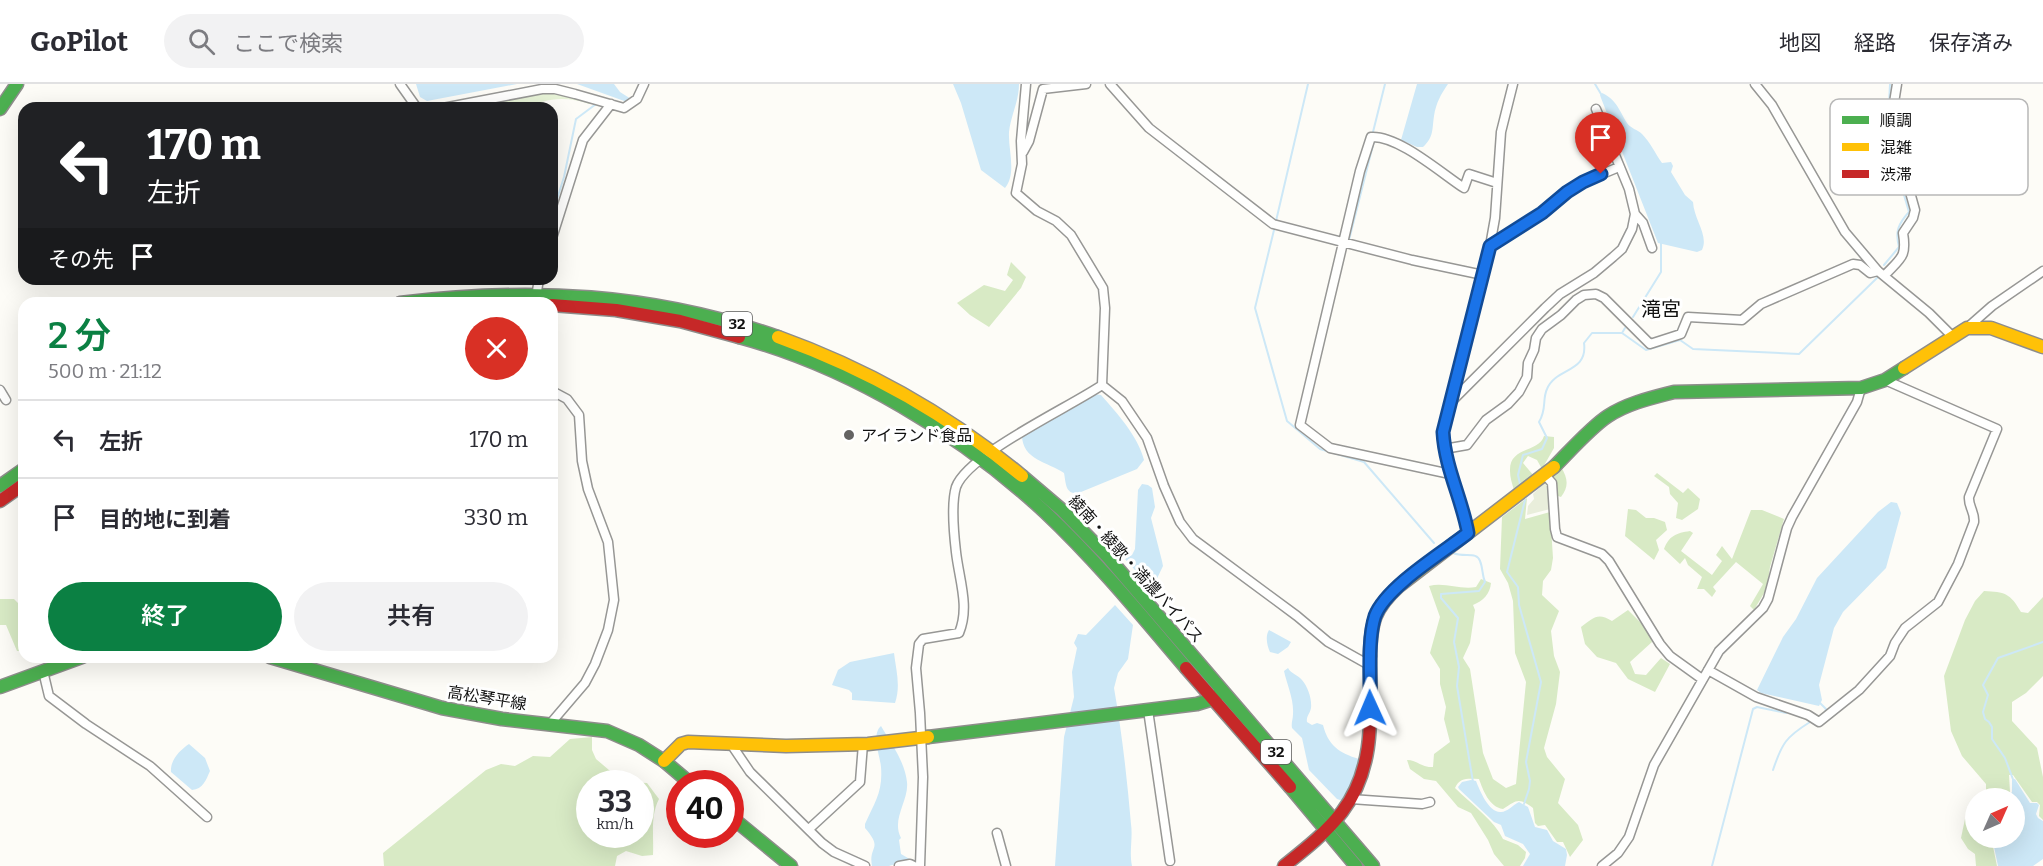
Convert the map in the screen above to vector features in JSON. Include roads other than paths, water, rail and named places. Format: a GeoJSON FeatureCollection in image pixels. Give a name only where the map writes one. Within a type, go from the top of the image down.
{"type":"FeatureCollection","features":[{"type":"Feature","properties":{"kind":"main road"},"geometry":{"type":"LineString","coordinates":[[0,109],[17,84]]}},
{"type":"Feature","properties":{"kind":"main road","name":"綾南・綾歌・満濃バイパス"},"geometry":{"type":"LineString","coordinates":[[452,297],[469,295],[514,297]]}},
{"type":"Feature","properties":{"kind":"main road","name":"綾南・綾歌・満濃バイパス"},"geometry":{"type":"LineString","coordinates":[[558,298],[611,299],[664,306],[698,313],[767,333],[802,345],[873,377],[952,423],[1071,538],[1213,699],[1330,826],[1373,866]]}},
{"type":"Feature","properties":{"kind":"main road","name":"綾南・綾歌・満濃バイパス"},"geometry":{"type":"LineString","coordinates":[[558,306],[609,311],[695,325],[797,356],[881,396],[987,455],[1065,513],[1119,570],[1223,691],[1330,826],[1356,866]]}},
{"type":"Feature","properties":{"kind":"main road"},"geometry":{"type":"LineString","coordinates":[[1284,866],[1330,826],[1351,799],[1363,774],[1368,750],[1371,691],[1369,665],[1374,618],[1382,602],[1399,586],[1545,475],[1606,417],[1624,407],[1674,392],[1861,388],[1885,380],[1966,328],[1991,328],[2043,347]]}},
{"type":"Feature","properties":{"kind":"main road"},"geometry":{"type":"LineString","coordinates":[[0,486],[18,473]]}},
{"type":"Feature","properties":{"kind":"main road"},"geometry":{"type":"LineString","coordinates":[[0,501],[18,488]]}},
{"type":"Feature","properties":{"kind":"main road"},"geometry":{"type":"LineString","coordinates":[[0,687],[65,663]]}},
{"type":"Feature","properties":{"kind":"main road","name":"高松琴平線"},"geometry":{"type":"LineString","coordinates":[[290,663],[442,708],[502,719],[607,731],[639,745],[675,770]]}},
{"type":"Feature","properties":{"kind":"main road"},"geometry":{"type":"LineString","coordinates":[[664,761],[681,744],[786,746],[904,741],[1197,704],[1213,699],[1223,691]]}},
{"type":"Feature","properties":{"kind":"main road"},"geometry":{"type":"LineString","coordinates":[[744,827],[791,866]]}},
{"type":"Feature","properties":{"kind":"street"},"geometry":{"type":"LineString","coordinates":[[400,84],[413,102]]}},
{"type":"Feature","properties":{"kind":"street"},"geometry":{"type":"LineString","coordinates":[[474,102],[542,89],[555,89],[624,108],[637,99],[644,84]]}},
{"type":"Feature","properties":{"kind":"street"},"geometry":{"type":"LineString","coordinates":[[1023,152],[1021,141],[1026,84]]}},
{"type":"Feature","properties":{"kind":"street"},"geometry":{"type":"LineString","coordinates":[[1086,84],[1043,90],[1029,141],[1023,152],[1016,193],[1037,211],[1056,221],[1071,235],[1103,288],[1106,308],[1102,386]]}},
{"type":"Feature","properties":{"kind":"street"},"geometry":{"type":"LineString","coordinates":[[1110,84],[1149,128],[1270,222],[1412,260],[1483,275]]}},
{"type":"Feature","properties":{"kind":"street"},"geometry":{"type":"LineString","coordinates":[[1468,533],[1465,514],[1450,474],[1444,449],[1443,432],[1490,246],[1495,218],[1501,132],[1512,84]]}},
{"type":"Feature","properties":{"kind":"street"},"geometry":{"type":"LineString","coordinates":[[1755,84],[1772,105],[1845,232],[1881,273],[1952,336]]}},
{"type":"Feature","properties":{"kind":"street"},"geometry":{"type":"LineString","coordinates":[[1895,99],[1897,84]]}},
{"type":"Feature","properties":{"kind":"street"},"geometry":{"type":"LineString","coordinates":[[558,219],[583,140],[611,104]]}},
{"type":"Feature","properties":{"kind":"street"},"geometry":{"type":"LineString","coordinates":[[1451,402],[1560,294],[1594,273],[1622,249],[1632,229],[1635,214],[1629,189],[1596,109]]}},
{"type":"Feature","properties":{"kind":"street"},"geometry":{"type":"LineString","coordinates":[[1450,474],[1330,448],[1300,425],[1360,171],[1371,137],[1380,136],[1401,145],[1464,189],[1469,174],[1497,183]]}},
{"type":"Feature","properties":{"kind":"street"},"geometry":{"type":"LineString","coordinates":[[1490,246],[1542,213],[1583,182],[1619,167]]}},
{"type":"Feature","properties":{"kind":"street"},"geometry":{"type":"LineString","coordinates":[[1444,449],[1467,445],[1486,420],[1520,392],[1527,377],[1528,363],[1536,338],[1550,322],[1584,295],[1596,294],[1604,298],[1650,344],[1681,334],[1688,317],[1742,320],[1761,304],[1853,264],[1860,265],[1870,273],[1881,273],[1904,254],[1906,248],[1903,233],[1913,218],[1915,210],[1911,195]]}},
{"type":"Feature","properties":{"kind":"street"},"geometry":{"type":"LineString","coordinates":[[1635,214],[1643,223],[1652,248]]}},
{"type":"Feature","properties":{"kind":"street"},"geometry":{"type":"LineString","coordinates":[[1966,328],[1992,306],[2043,271]]}},
{"type":"Feature","properties":{"kind":"street"},"geometry":{"type":"LineString","coordinates":[[1708,670],[1755,697],[1800,712],[1819,722],[1859,690],[1890,656],[1905,628],[1938,602],[1958,564],[1974,522],[1975,515],[1969,497],[1997,429],[1885,380]]}},
{"type":"Feature","properties":{"kind":"street"},"geometry":{"type":"LineString","coordinates":[[920,866],[923,777],[916,668],[923,639],[959,633],[964,622],[962,580],[954,539],[954,497],[957,486],[971,466],[1019,434],[1102,386]]}},
{"type":"Feature","properties":{"kind":"street"},"geometry":{"type":"LineString","coordinates":[[1102,386],[1122,401],[1147,438],[1180,522],[1193,539],[1297,616],[1328,642],[1369,665]]}},
{"type":"Feature","properties":{"kind":"street"},"geometry":{"type":"LineString","coordinates":[[1602,866],[1618,853],[1629,837],[1654,765],[1719,651],[1763,608],[1768,599],[1789,522],[1857,402],[1861,388]]}},
{"type":"Feature","properties":{"kind":"street"},"geometry":{"type":"LineString","coordinates":[[0,390],[6,400]]}},
{"type":"Feature","properties":{"kind":"street"},"geometry":{"type":"LineString","coordinates":[[550,724],[585,683],[602,650],[614,600],[608,542],[588,489],[582,461],[579,415],[567,399],[558,394]]}},
{"type":"Feature","properties":{"kind":"street"},"geometry":{"type":"LineString","coordinates":[[1545,475],[1552,483],[1554,529],[1557,537],[1602,554],[1609,561],[1670,656],[1702,679]]}},
{"type":"Feature","properties":{"kind":"street"},"geometry":{"type":"LineString","coordinates":[[43,671],[49,696],[86,724],[150,766],[207,817]]}},
{"type":"Feature","properties":{"kind":"street"},"geometry":{"type":"LineString","coordinates":[[1148,711],[1170,861]]}},
{"type":"Feature","properties":{"kind":"street"},"geometry":{"type":"LineString","coordinates":[[731,744],[750,772],[822,843],[834,852],[865,866]]}},
{"type":"Feature","properties":{"kind":"street"},"geometry":{"type":"LineString","coordinates":[[809,829],[860,782],[866,744]]}},
{"type":"Feature","properties":{"kind":"street"},"geometry":{"type":"LineString","coordinates":[[1351,799],[1422,804],[1430,802]]}},
{"type":"Feature","properties":{"kind":"street"},"geometry":{"type":"LineString","coordinates":[[997,833],[1006,866]]}},
{"type":"Feature","properties":{"kind":"street"},"geometry":{"type":"LineString","coordinates":[[899,866],[910,864],[914,866]]}},
{"type":"Feature","properties":{"kind":"water"},"geometry":{"type":"Polygon","coordinates":[[[416,84],[517,84],[427,101],[420,97],[416,84]]]}},
{"type":"Feature","properties":{"kind":"water"},"geometry":{"type":"Polygon","coordinates":[[[577,84],[614,84],[620,92],[631,99],[627,102],[577,84]]]}},
{"type":"Feature","properties":{"kind":"water"},"geometry":{"type":"Polygon","coordinates":[[[953,84],[1019,84],[1009,132],[1011,175],[1005,188],[981,170],[953,84]]]}},
{"type":"Feature","properties":{"kind":"water"},"geometry":{"type":"Polygon","coordinates":[[[1417,84],[1448,84],[1436,107],[1431,136],[1423,147],[1417,147],[1401,140],[1417,84]]]}},
{"type":"Feature","properties":{"kind":"water"},"geometry":{"type":"Polygon","coordinates":[[[1602,93],[1614,102],[1628,125],[1645,137],[1662,163],[1671,162],[1673,166],[1671,172],[1685,195],[1693,202],[1704,239],[1702,250],[1697,252],[1658,243],[1601,98],[1602,93]]]}},
{"type":"Feature","properties":{"kind":"water"},"geometry":{"type":"Polygon","coordinates":[[[1094,394],[1101,395],[1114,409],[1137,442],[1144,460],[1137,469],[1081,492],[1072,493],[1067,488],[1064,473],[1031,455],[1026,450],[1022,435],[1094,394]]]}},
{"type":"Feature","properties":{"kind":"water"},"geometry":{"type":"Polygon","coordinates":[[[1142,484],[1152,488],[1155,507],[1151,518],[1163,566],[1152,589],[1125,559],[1132,555],[1135,549],[1138,490],[1142,484]]]}},
{"type":"Feature","properties":{"kind":"water"},"geometry":{"type":"Polygon","coordinates":[[[1891,502],[1897,503],[1901,513],[1886,568],[1843,612],[1834,628],[1819,685],[1822,700],[1819,706],[1761,693],[1757,690],[1783,637],[1796,619],[1817,578],[1878,512],[1891,502]]]}},
{"type":"Feature","properties":{"kind":"water"},"geometry":{"type":"Polygon","coordinates":[[[1115,605],[1133,625],[1128,659],[1118,673],[1114,688],[1128,790],[1132,866],[1055,866],[1064,737],[1074,697],[1072,672],[1077,648],[1074,643],[1078,634],[1086,635],[1115,605]]]}},
{"type":"Feature","properties":{"kind":"water"},"geometry":{"type":"Polygon","coordinates":[[[1269,630],[1291,642],[1278,654],[1269,650],[1267,638],[1269,630]]]}},
{"type":"Feature","properties":{"kind":"water"},"geometry":{"type":"Polygon","coordinates":[[[894,653],[898,684],[895,703],[852,700],[852,693],[849,690],[832,685],[838,670],[850,662],[894,653]]]}},
{"type":"Feature","properties":{"kind":"water"},"geometry":{"type":"Polygon","coordinates":[[[1288,668],[1302,680],[1309,693],[1311,708],[1307,722],[1312,725],[1317,723],[1323,725],[1328,738],[1335,747],[1359,759],[1343,801],[1337,799],[1309,770],[1302,738],[1292,728],[1292,703],[1284,671],[1288,668]]]}},
{"type":"Feature","properties":{"kind":"water"},"geometry":{"type":"Polygon","coordinates":[[[881,726],[897,753],[906,775],[906,796],[899,817],[898,831],[901,838],[899,840],[901,854],[913,861],[889,866],[872,866],[871,859],[875,844],[865,824],[878,797],[881,783],[881,767],[876,740],[881,726]]]}},
{"type":"Feature","properties":{"kind":"water"},"geometry":{"type":"Polygon","coordinates":[[[189,744],[205,758],[210,771],[201,786],[192,790],[171,772],[176,756],[189,744]]]}},
{"type":"Feature","properties":{"kind":"water"},"geometry":{"type":"Polygon","coordinates":[[[2015,779],[2021,788],[2012,788],[2012,780],[2015,779]]]}},
{"type":"Feature","properties":{"kind":"water"},"geometry":{"type":"Polygon","coordinates":[[[1476,781],[1486,801],[1497,811],[1506,811],[1519,802],[1528,807],[1535,827],[1547,830],[1553,841],[1566,849],[1565,866],[1523,866],[1530,854],[1523,844],[1505,836],[1501,825],[1494,822],[1459,789],[1462,782],[1476,781]]]}},
{"type":"Feature","properties":{"kind":"water"},"geometry":{"type":"Polygon","coordinates":[[[2025,795],[2030,803],[2039,805],[2036,814],[2043,821],[2043,859],[2033,866],[1998,866],[1994,848],[2025,848],[2025,795]]]}},
{"type":"Feature","properties":{"kind":"waterway"},"geometry":{"type":"LineString","coordinates":[[1276,221],[1308,84]]}},
{"type":"Feature","properties":{"kind":"waterway"},"geometry":{"type":"LineString","coordinates":[[1373,132],[1385,84]]}},
{"type":"Feature","properties":{"kind":"waterway"},"geometry":{"type":"LineString","coordinates":[[1595,84],[1601,94]]}},
{"type":"Feature","properties":{"kind":"waterway"},"geometry":{"type":"LineString","coordinates":[[1889,99],[1890,84]]}},
{"type":"Feature","properties":{"kind":"waterway"},"geometry":{"type":"LineString","coordinates":[[558,196],[576,119],[596,104]]}},
{"type":"Feature","properties":{"kind":"waterway"},"geometry":{"type":"LineString","coordinates":[[1349,240],[1374,141]]}},
{"type":"Feature","properties":{"kind":"waterway"},"geometry":{"type":"LineString","coordinates":[[1884,265],[1899,247],[1898,228],[1909,212],[1904,195]]}},
{"type":"Feature","properties":{"kind":"waterway"},"geometry":{"type":"LineString","coordinates":[[1274,230],[1255,308],[1287,421],[1320,449],[1364,462],[1434,543]]}},
{"type":"Feature","properties":{"kind":"waterway"},"geometry":{"type":"LineString","coordinates":[[1633,317],[1661,272],[1661,243]]}},
{"type":"Feature","properties":{"kind":"waterway"},"geometry":{"type":"LineString","coordinates":[[1622,333],[1646,350],[1680,340],[1693,349],[1799,354],[1878,277]]}},
{"type":"Feature","properties":{"kind":"waterway"},"geometry":{"type":"LineString","coordinates":[[1520,484],[1518,475],[1523,455],[1542,449],[1547,438],[1539,422],[1547,389],[1551,382],[1581,360],[1584,343],[1592,333],[1622,333],[1625,328]]}},
{"type":"Feature","properties":{"kind":"waterway"},"geometry":{"type":"LineString","coordinates":[[1524,804],[1530,781],[1526,762],[1541,682],[1519,605],[1518,587],[1507,572],[1525,500]]}},
{"type":"Feature","properties":{"kind":"waterway"},"geometry":{"type":"LineString","coordinates":[[1453,553],[1476,556],[1481,564],[1485,582],[1479,591],[1441,594],[1441,598],[1458,618],[1454,642],[1459,667],[1457,686],[1473,782]]}},
{"type":"Feature","properties":{"kind":"waterway"},"geometry":{"type":"LineString","coordinates":[[2014,782],[2005,758],[1992,739],[1992,727],[1985,719],[1983,712],[1988,695],[1983,685],[1998,658],[2043,642]]}},
{"type":"Feature","properties":{"kind":"waterway"},"geometry":{"type":"LineString","coordinates":[[1819,702],[1826,709],[1825,712]]}},
{"type":"Feature","properties":{"kind":"waterway"},"geometry":{"type":"LineString","coordinates":[[1712,866],[1753,709],[1757,707],[1786,713]]}},
{"type":"Feature","properties":{"kind":"waterway"},"geometry":{"type":"LineString","coordinates":[[1773,770],[1786,742],[1795,732],[1810,722]]}},
{"type":"Feature","properties":{"kind":"place","name":"アイランド食品"},"geometry":{"type":"Point","coordinates":[849,435]}},
{"type":"Feature","properties":{"kind":"district","name":"滝宮"},"geometry":{"type":"Point","coordinates":[1661,309]}}]}
